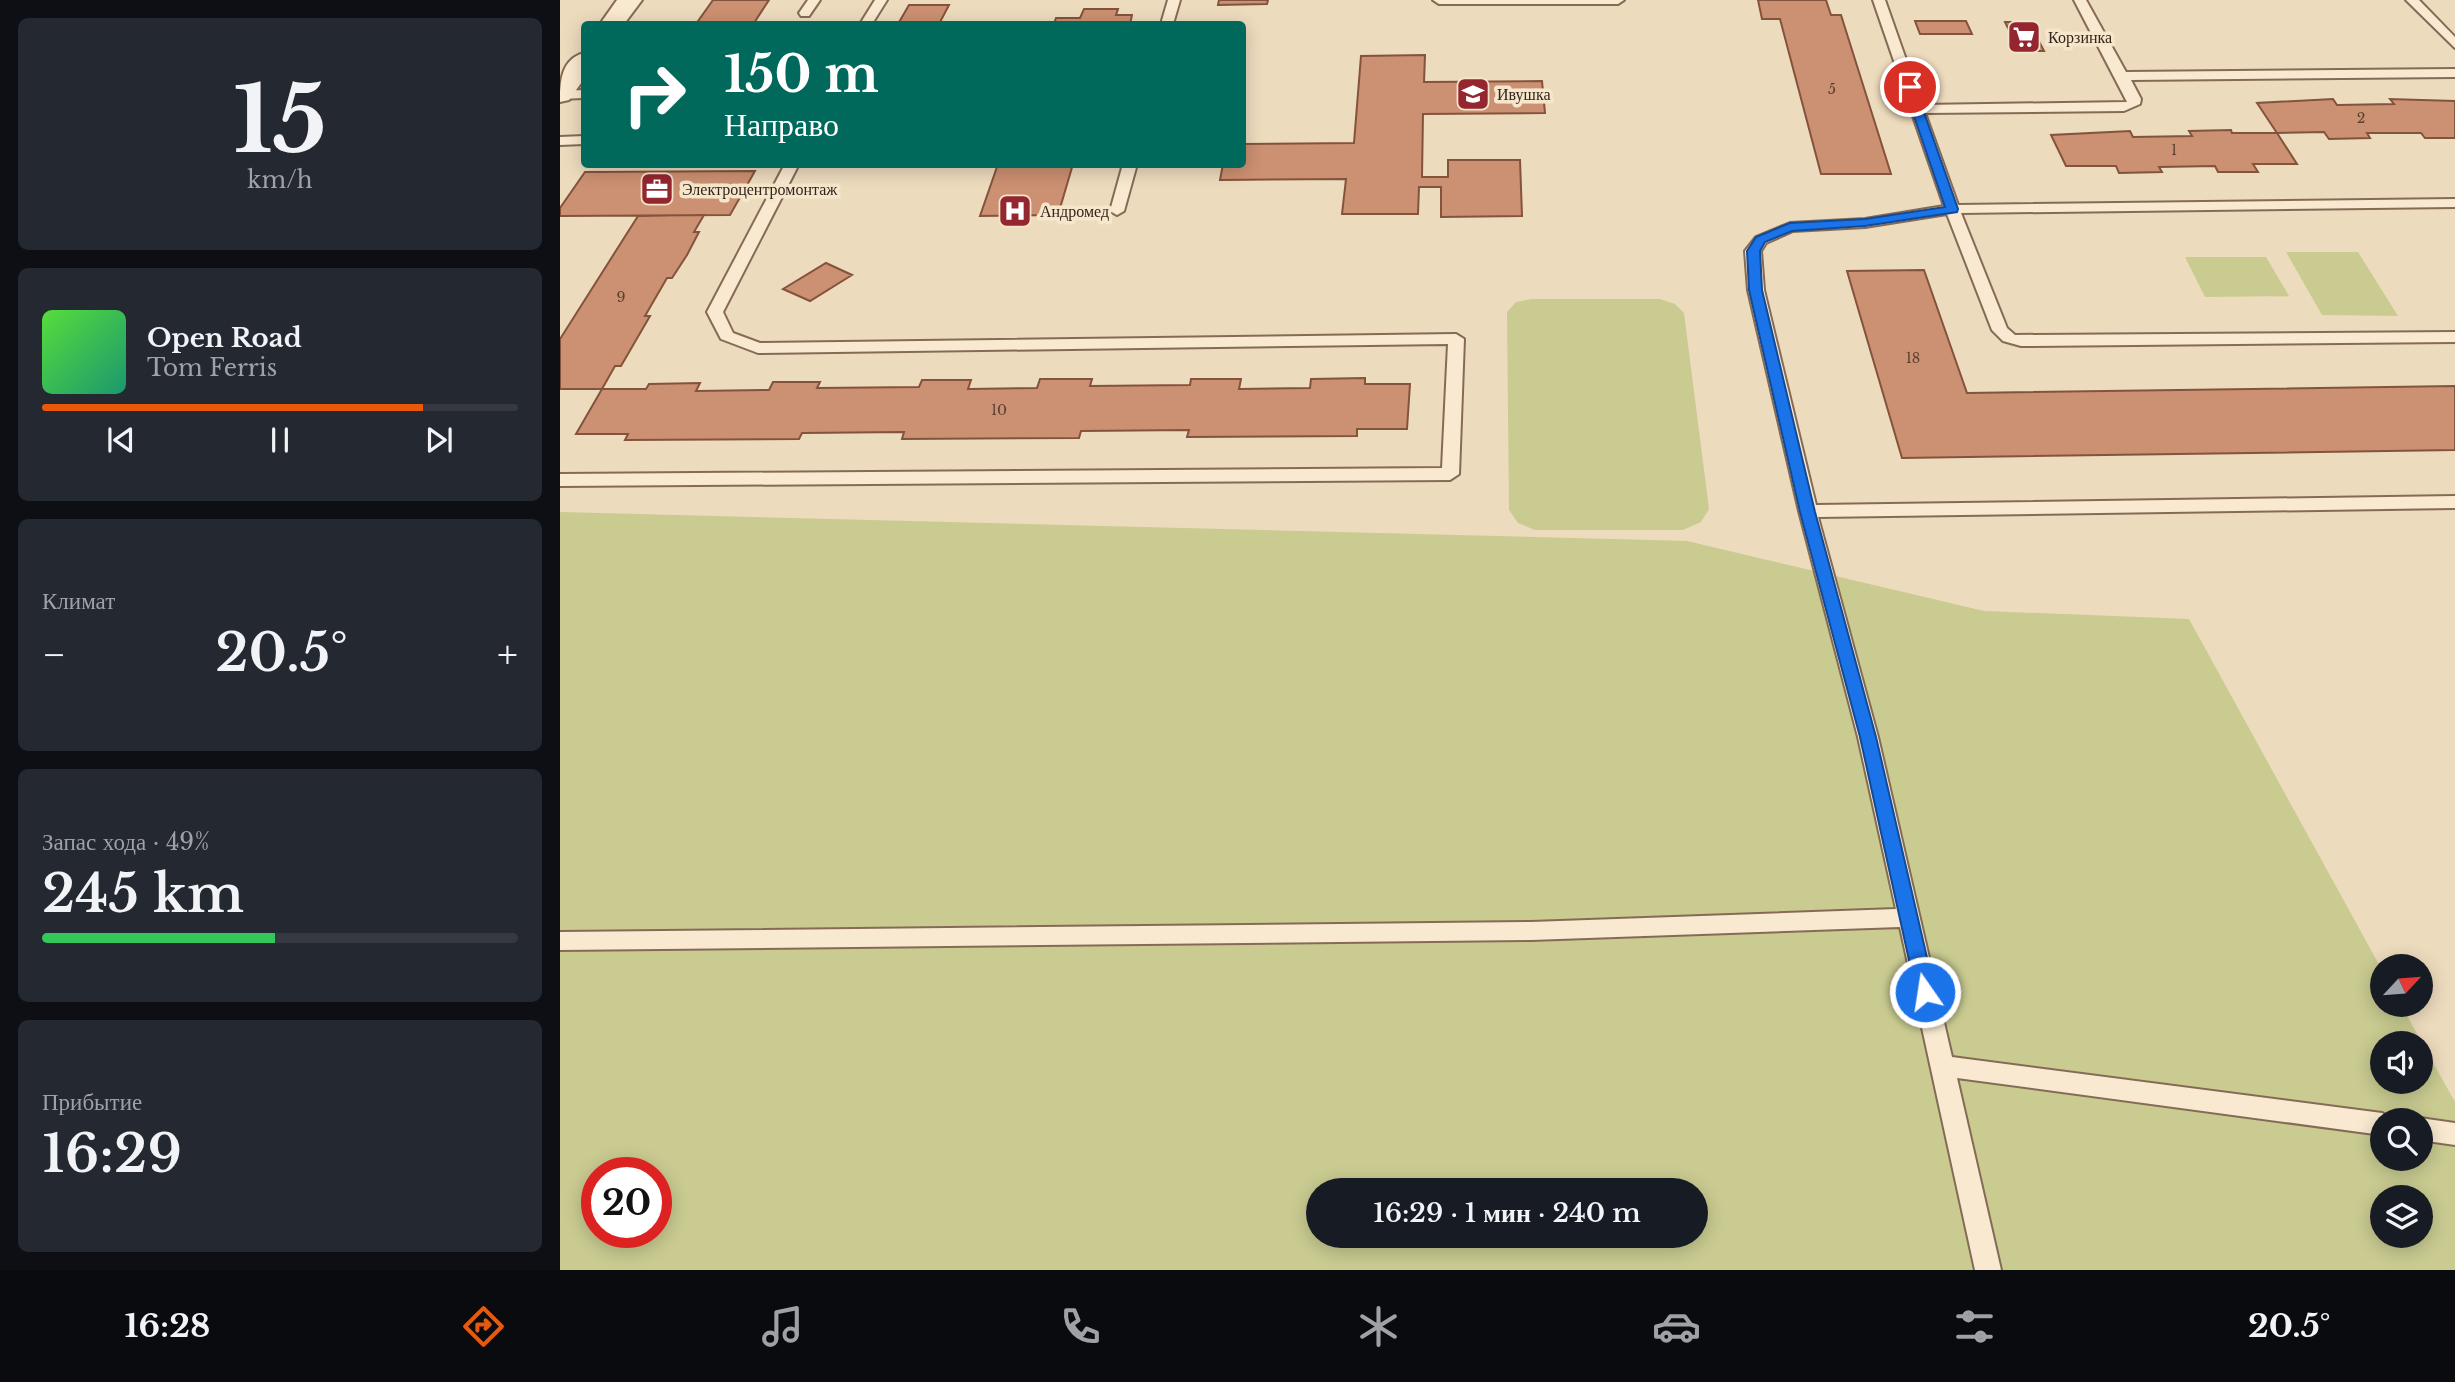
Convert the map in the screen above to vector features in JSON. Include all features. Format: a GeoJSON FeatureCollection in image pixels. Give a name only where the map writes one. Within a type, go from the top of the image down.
{"type":"FeatureCollection","features":[{"type":"Feature","properties":{"kind":"street"},"geometry":{"type":"LineString","coordinates":[[614,21],[630,0]]}},
{"type":"Feature","properties":{"kind":"street"},"geometry":{"type":"LineString","coordinates":[[560,94],[581,65]]}},
{"type":"Feature","properties":{"kind":"lane"},"geometry":{"type":"LineString","coordinates":[[805,13],[814,0]]}},
{"type":"Feature","properties":{"kind":"lane"},"geometry":{"type":"LineString","coordinates":[[868,21],[881,0]]}},
{"type":"Feature","properties":{"kind":"lane"},"geometry":{"type":"LineString","coordinates":[[1168,21],[1174,0]]}},
{"type":"Feature","properties":{"kind":"lane"},"geometry":{"type":"LineString","coordinates":[[1439,0],[1618,0]]}},
{"type":"Feature","properties":{"kind":"lane"},"geometry":{"type":"LineString","coordinates":[[1879,0],[1952,209],[2000,330],[2009,338],[2021,341],[2455,337]]}},
{"type":"Feature","properties":{"kind":"lane"},"geometry":{"type":"LineString","coordinates":[[1918,109],[2124,107],[2133,104],[2134,99],[2080,0]]}},
{"type":"Feature","properties":{"kind":"lane"},"geometry":{"type":"LineString","coordinates":[[2412,0],[2455,44]]}},
{"type":"Feature","properties":{"kind":"lane"},"geometry":{"type":"LineString","coordinates":[[2122,76],[2455,73]]}},
{"type":"Feature","properties":{"kind":"lane"},"geometry":{"type":"LineString","coordinates":[[560,94],[581,94]]}},
{"type":"Feature","properties":{"kind":"lane"},"geometry":{"type":"LineString","coordinates":[[560,141],[581,140]]}},
{"type":"Feature","properties":{"kind":"lane"},"geometry":{"type":"LineString","coordinates":[[560,480],[1450,474],[1456,339],[758,348],[727,335],[715,312],[790,168]]}},
{"type":"Feature","properties":{"kind":"lane"},"geometry":{"type":"LineString","coordinates":[[1117,212],[1129,168]]}},
{"type":"Feature","properties":{"kind":"lane"},"geometry":{"type":"LineString","coordinates":[[1988,1270],[1868,737],[1808,512],[1756,290],[1753,251],[1760,240],[1790,227],[1865,223],[1952,209],[2455,203]]}},
{"type":"Feature","properties":{"kind":"lane"},"geometry":{"type":"LineString","coordinates":[[1808,512],[2455,502]]}},
{"type":"Feature","properties":{"kind":"lane"},"geometry":{"type":"LineString","coordinates":[[560,941],[1531,931],[1908,918]]}},
{"type":"Feature","properties":{"kind":"lane"},"geometry":{"type":"LineString","coordinates":[[1943,1066],[2370,1122]]}},
{"type":"Feature","properties":{"kind":"lane"},"geometry":{"type":"LineString","coordinates":[[2433,1131],[2455,1134]]}},
{"type":"Feature","properties":{"kind":"green space"},"geometry":{"type":"Polygon","coordinates":[[[2286,252],[2358,252],[2398,316],[2322,315],[2286,252]]]}},
{"type":"Feature","properties":{"kind":"green space"},"geometry":{"type":"Polygon","coordinates":[[[2185,257],[2266,257],[2289,296],[2205,297],[2185,257]]]}},
{"type":"Feature","properties":{"kind":"green space"},"geometry":{"type":"Polygon","coordinates":[[[1532,299],[1660,299],[1675,304],[1684,313],[1709,509],[1701,522],[1683,530],[1535,530],[1518,523],[1509,510],[1507,312],[1516,302],[1532,299]]]}},
{"type":"Feature","properties":{"kind":"green space"},"geometry":{"type":"Polygon","coordinates":[[[560,512],[1687,541],[1984,611],[2189,619],[2373,954],[2370,954],[2370,1017],[2408,1017],[2415,1031],[2370,1031],[2370,1094],[2433,1094],[2433,1062],[2455,1102],[2455,1270],[560,1270],[560,512]]]}},
{"type":"Feature","properties":{"kind":"building"},"geometry":{"type":"Polygon","coordinates":[[[713,0],[769,0],[755,21],[698,21],[713,0]]]}},
{"type":"Feature","properties":{"kind":"building"},"geometry":{"type":"Polygon","coordinates":[[[1219,0],[1268,0],[1267,4],[1218,5],[1219,0]]]}},
{"type":"Feature","properties":{"kind":"building"},"geometry":{"type":"Polygon","coordinates":[[[1758,0],[1826,0],[1831,15],[1841,15],[1891,174],[1821,174],[1780,19],[1762,19],[1758,0]]]}},
{"type":"Feature","properties":{"kind":"building"},"geometry":{"type":"Polygon","coordinates":[[[909,5],[949,5],[941,21],[900,21],[909,5]]]}},
{"type":"Feature","properties":{"kind":"building"},"geometry":{"type":"Polygon","coordinates":[[[1084,9],[1118,9],[1116,15],[1132,15],[1131,21],[1055,21],[1056,18],[1080,18],[1084,9]]]}},
{"type":"Feature","properties":{"kind":"building"},"geometry":{"type":"Polygon","coordinates":[[[1915,21],[1966,21],[1972,34],[1920,34],[1915,21]]]}},
{"type":"Feature","properties":{"kind":"building","name":"Корзинка"},"geometry":{"type":"Polygon","coordinates":[[[2005,22],[2029,22],[2044,51],[2019,51],[2005,22]]]}},
{"type":"Feature","properties":{"kind":"building"},"geometry":{"type":"Polygon","coordinates":[[[1425,55],[1424,82],[1542,81],[1545,113],[1423,114],[1422,177],[1448,177],[1448,160],[1520,160],[1522,216],[1441,217],[1441,187],[1419,187],[1418,214],[1342,214],[1346,179],[1220,180],[1222,168],[1246,168],[1246,144],[1354,143],[1361,56],[1425,55]]]}},
{"type":"Feature","properties":{"kind":"building"},"geometry":{"type":"Polygon","coordinates":[[[2333,99],[2337,105],[2394,104],[2390,99],[2455,101],[2455,138],[2425,138],[2421,133],[2367,133],[2370,138],[2329,139],[2324,132],[2277,133],[2257,103],[2333,99]]]}},
{"type":"Feature","properties":{"kind":"building"},"geometry":{"type":"Polygon","coordinates":[[[2231,130],[2232,133],[2277,133],[2297,164],[2253,164],[2258,172],[2218,172],[2215,166],[2159,167],[2162,172],[2119,173],[2116,166],[2066,166],[2051,135],[2130,131],[2133,137],[2192,136],[2189,131],[2231,130]]]}},
{"type":"Feature","properties":{"kind":"building"},"geometry":{"type":"Polygon","coordinates":[[[997,168],[1072,168],[1058,215],[980,216],[997,168]]]}},
{"type":"Feature","properties":{"kind":"building"},"geometry":{"type":"Polygon","coordinates":[[[755,171],[730,215],[560,216],[560,208],[585,172],[755,171]]]}},
{"type":"Feature","properties":{"kind":"building"},"geometry":{"type":"Polygon","coordinates":[[[704,215],[694,232],[699,232],[687,255],[672,278],[667,278],[645,316],[650,316],[621,366],[615,366],[602,389],[560,389],[560,339],[638,216],[704,215]]]}},
{"type":"Feature","properties":{"kind":"building"},"geometry":{"type":"Polygon","coordinates":[[[826,263],[852,275],[810,301],[783,289],[826,263]]]}},
{"type":"Feature","properties":{"kind":"building"},"geometry":{"type":"Polygon","coordinates":[[[1924,270],[1967,393],[2455,386],[2455,450],[1902,458],[1847,271],[1924,270]]]}},
{"type":"Feature","properties":{"kind":"building"},"geometry":{"type":"Polygon","coordinates":[[[1365,378],[1365,384],[1410,384],[1407,429],[1357,429],[1357,436],[1187,437],[1189,430],[1081,431],[1079,438],[902,439],[904,432],[802,433],[799,439],[625,440],[628,434],[576,434],[602,389],[646,389],[649,384],[700,383],[696,391],[769,390],[773,382],[820,382],[817,388],[919,387],[922,380],[971,380],[968,389],[1037,388],[1040,379],[1092,379],[1090,386],[1190,385],[1191,379],[1241,379],[1239,389],[1310,388],[1311,379],[1365,378]]]}},
{"type":"Feature","properties":{"kind":"place","name":"Корзинка"},"geometry":{"type":"Point","coordinates":[2024,37]}},
{"type":"Feature","properties":{"kind":"place","name":"Ивушка"},"geometry":{"type":"Point","coordinates":[1473,94]}},
{"type":"Feature","properties":{"kind":"place","name":"Электроцентромонтаж"},"geometry":{"type":"Point","coordinates":[657,189]}},
{"type":"Feature","properties":{"kind":"place","name":"Андромед"},"geometry":{"type":"Point","coordinates":[1015,211]}},
{"type":"Feature","properties":{"kind":"route"},"geometry":{"type":"LineString","coordinates":[[1910,87],[1952,209],[1865,223],[1790,227],[1760,240],[1753,251],[1756,290],[1808,512],[1868,737],[1925,992]]}}]}
